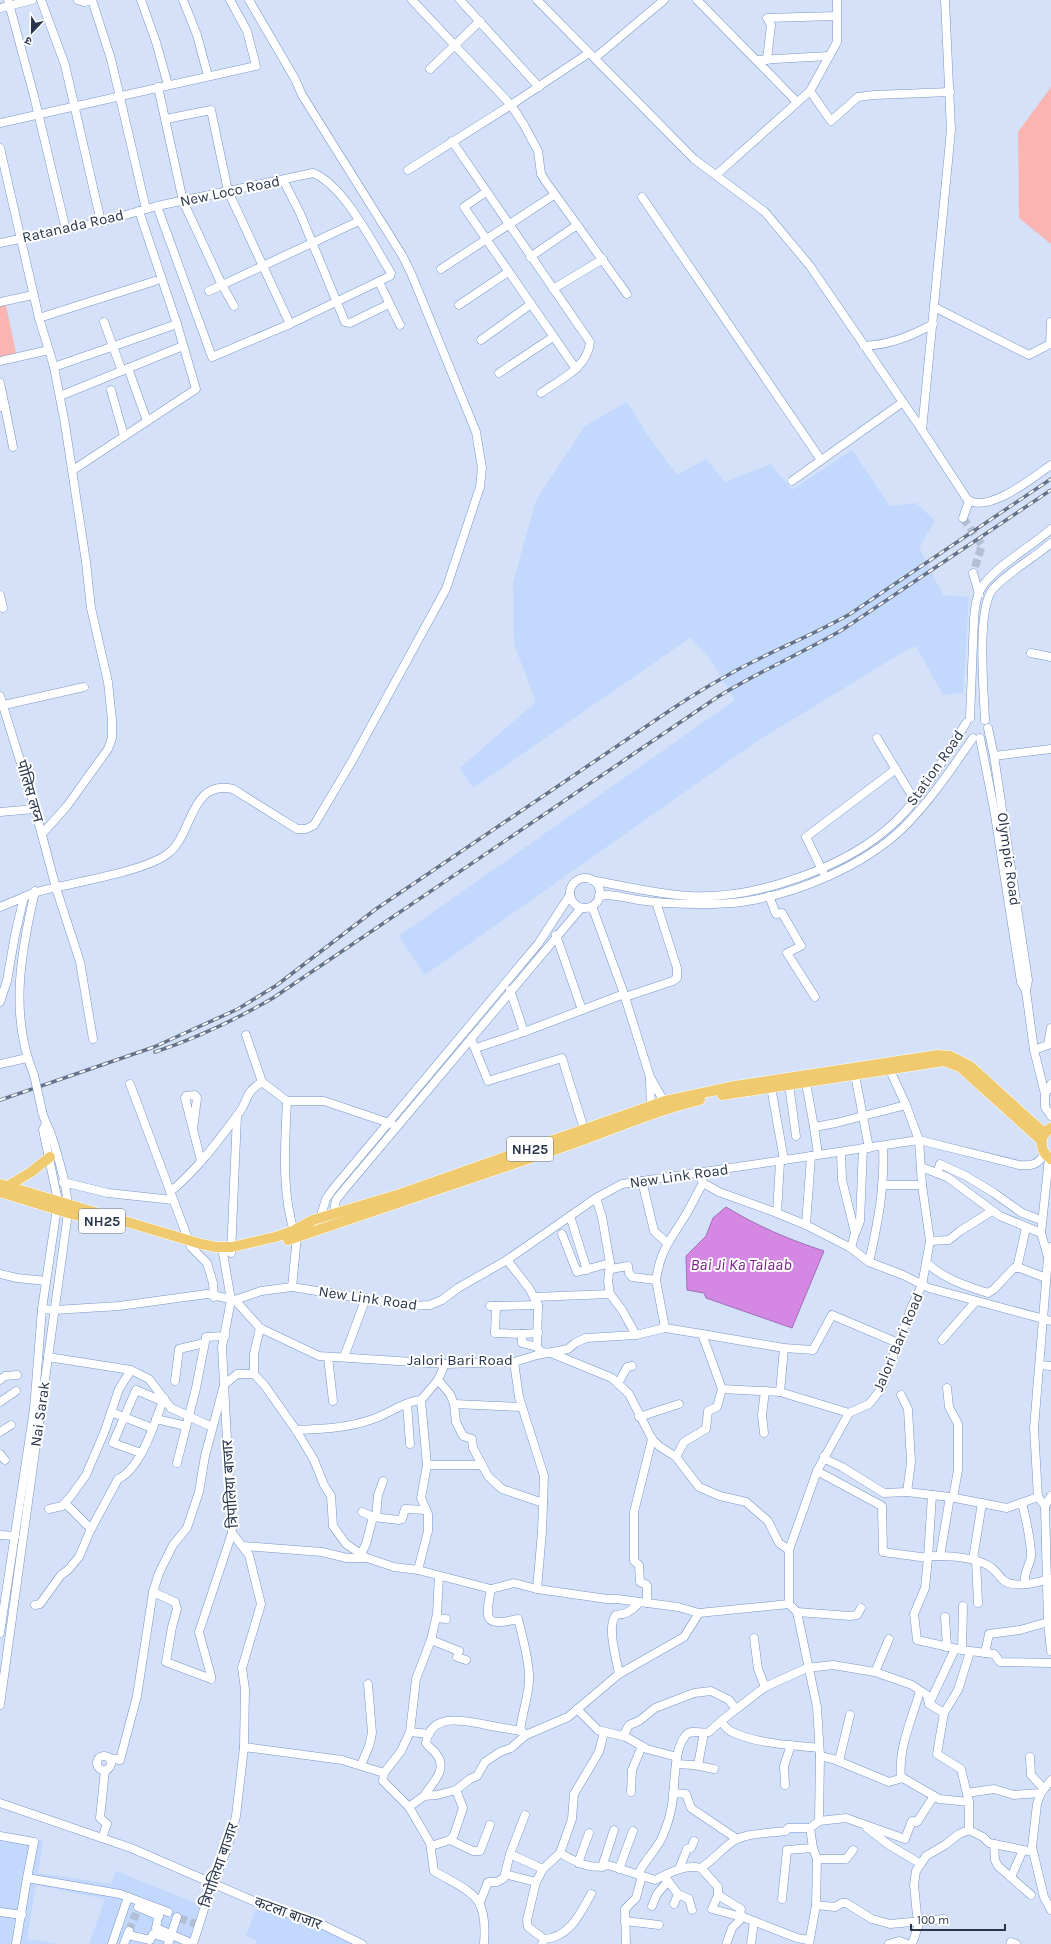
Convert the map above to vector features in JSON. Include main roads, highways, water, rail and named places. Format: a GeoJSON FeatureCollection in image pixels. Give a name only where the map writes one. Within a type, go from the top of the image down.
{"type":"FeatureCollection","features":[{"type":"Feature","properties":{"kind":"main road","name":"NH25"},"geometry":{"type":"LineString","coordinates":[[3,1187],[143,1232],[190,1243],[227,1250],[275,1244],[295,1235],[318,1229],[332,1220],[430,1184],[584,1130],[666,1105],[735,1086],[888,1067],[939,1058],[960,1067],[1046,1134],[1048,1157]]}},
{"type":"Feature","properties":{"kind":"main road","name":"NH25"},"geometry":{"type":"LineString","coordinates":[[666,1105],[771,1087],[855,1075],[888,1067]]}},
{"type":"Feature","properties":{"kind":"main road","name":"NH25"},"geometry":{"type":"LineString","coordinates":[[295,1235],[320,1218],[332,1220],[363,1216],[566,1146],[651,1110]]}},
{"type":"Feature","properties":{"kind":"main road"},"geometry":{"type":"LineString","coordinates":[[3,1187],[31,1172],[50,1157]]}},
{"type":"Feature","properties":{"kind":"water","name":"Bai Ji Ka Talaab"},"geometry":{"type":"Polygon","coordinates":[[[726,1207],[774,1232],[824,1251],[792,1328],[706,1298],[704,1293],[687,1290],[686,1256],[706,1236],[713,1218],[726,1207]]]}},
{"type":"Feature","properties":{"kind":"tunnel"},"geometry":{"type":"LineString","coordinates":[[963,518],[982,545],[973,573]]}},
{"type":"Feature","properties":{"kind":"tunnel"},"geometry":{"type":"LineString","coordinates":[[129,1931],[136,1913]]}},
{"type":"Feature","properties":{"kind":"tunnel"},"geometry":{"type":"LineString","coordinates":[[179,1918],[196,1924]]}},
{"type":"Feature","properties":{"kind":"railway"},"geometry":{"type":"LineString","coordinates":[[0,1100],[154,1047],[238,1009],[277,985],[376,909],[680,704],[737,670],[850,614],[1051,479]]}},
{"type":"Feature","properties":{"kind":"railway"},"geometry":{"type":"LineString","coordinates":[[155,1052],[216,1028],[273,998],[716,698],[842,630],[1051,490]]}}]}
